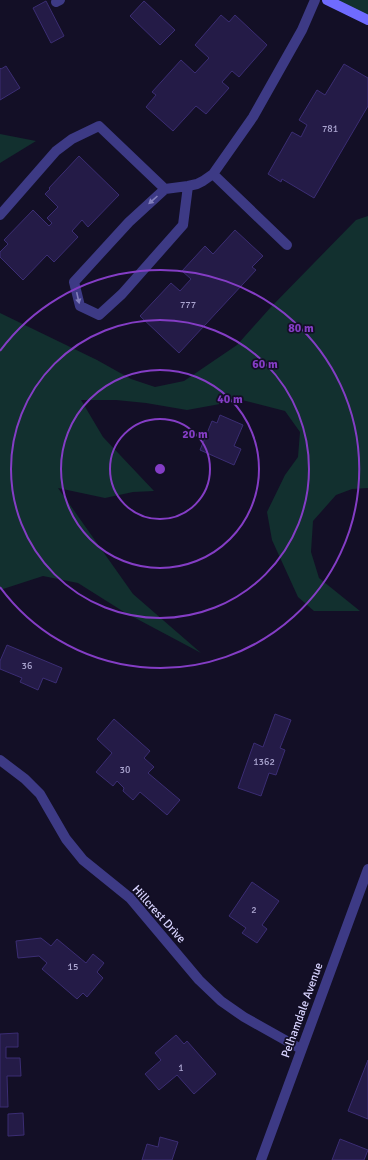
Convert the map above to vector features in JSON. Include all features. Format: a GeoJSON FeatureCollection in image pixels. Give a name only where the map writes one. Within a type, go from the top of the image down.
{"type":"FeatureCollection","features":[{"type":"Feature","properties":{"kind":"main road"},"geometry":{"type":"LineString","coordinates":[[327,0],[368,20]]}},
{"type":"Feature","properties":{"kind":"street"},"geometry":{"type":"LineString","coordinates":[[188,186],[183,225],[122,294],[99,315],[80,306],[74,282],[129,222],[165,189],[188,186],[203,181],[213,174],[253,117],[302,30],[315,0]]}},
{"type":"Feature","properties":{"kind":"street"},"geometry":{"type":"LineString","coordinates":[[0,215],[56,151],[72,139],[99,126],[165,189]]}},
{"type":"Feature","properties":{"kind":"street"},"geometry":{"type":"LineString","coordinates":[[213,174],[287,245]]}},
{"type":"Feature","properties":{"kind":"street","name":"Hillcrest Drive"},"geometry":{"type":"LineString","coordinates":[[0,760],[25,779],[40,794],[66,839],[83,860],[130,898],[199,980],[221,1001],[301,1050]]}},
{"type":"Feature","properties":{"kind":"street","name":"Pelhamdale Avenue"},"geometry":{"type":"LineString","coordinates":[[261,1160],[368,869]]}},
{"type":"Feature","properties":{"kind":"green space"},"geometry":{"type":"Polygon","coordinates":[[[332,0],[368,0],[368,18],[332,0]]]}},
{"type":"Feature","properties":{"kind":"green space"},"geometry":{"type":"Polygon","coordinates":[[[0,134],[36,141],[0,163],[0,134]]]}},
{"type":"Feature","properties":{"kind":"green space"},"geometry":{"type":"Polygon","coordinates":[[[368,216],[368,488],[352,489],[336,495],[313,521],[311,552],[319,578],[360,611],[314,611],[298,597],[272,540],[267,512],[285,475],[298,457],[300,432],[285,411],[242,400],[187,410],[146,403],[116,400],[81,400],[103,437],[154,491],[133,492],[105,498],[58,488],[133,594],[201,653],[124,612],[78,583],[43,576],[0,590],[0,313],[97,360],[131,379],[155,387],[184,381],[237,345],[271,307],[356,220],[368,216]]]}},
{"type":"Feature","properties":{"kind":"building"},"geometry":{"type":"Polygon","coordinates":[[[46,1],[64,36],[51,43],[33,8],[46,1]]]}},
{"type":"Feature","properties":{"kind":"building"},"geometry":{"type":"Polygon","coordinates":[[[144,1],[175,30],[160,45],[130,16],[144,1]]]}},
{"type":"Feature","properties":{"kind":"building"},"geometry":{"type":"Polygon","coordinates":[[[221,15],[229,22],[235,15],[267,45],[239,77],[232,71],[222,82],[229,88],[206,114],[196,106],[173,131],[146,107],[156,95],[152,92],[181,60],[195,73],[209,58],[195,45],[221,15]]]}},
{"type":"Feature","properties":{"kind":"building"},"geometry":{"type":"Polygon","coordinates":[[[344,64],[368,78],[368,106],[314,198],[282,179],[281,182],[268,174],[292,132],[301,137],[307,125],[299,120],[317,90],[325,95],[344,64]]]}},
{"type":"Feature","properties":{"kind":"building"},"geometry":{"type":"Polygon","coordinates":[[[6,66],[20,88],[0,100],[0,68],[1,69],[6,66]]]}},
{"type":"Feature","properties":{"kind":"building"},"geometry":{"type":"Polygon","coordinates":[[[79,156],[119,195],[88,227],[82,220],[72,231],[78,237],[54,262],[47,255],[23,280],[0,257],[0,252],[8,244],[4,240],[33,210],[49,226],[52,223],[47,218],[58,207],[45,194],[79,156]]]}},
{"type":"Feature","properties":{"kind":"building"},"geometry":{"type":"Polygon","coordinates":[[[235,230],[263,256],[252,267],[256,270],[179,353],[140,316],[171,283],[180,291],[191,279],[182,271],[205,246],[213,254],[235,230]]]}},
{"type":"Feature","properties":{"kind":"building"},"geometry":{"type":"Polygon","coordinates":[[[220,415],[243,425],[234,446],[241,449],[234,465],[200,450],[212,421],[217,423],[220,415]]]}},
{"type":"Feature","properties":{"kind":"building"},"geometry":{"type":"Polygon","coordinates":[[[7,645],[62,668],[56,683],[43,678],[38,690],[20,682],[22,678],[0,669],[0,661],[7,645]]]}},
{"type":"Feature","properties":{"kind":"building"},"geometry":{"type":"Polygon","coordinates":[[[275,714],[291,720],[280,748],[285,750],[276,775],[269,773],[261,796],[238,788],[254,743],[263,747],[275,714]]]}},
{"type":"Feature","properties":{"kind":"building"},"geometry":{"type":"Polygon","coordinates":[[[114,719],[150,751],[144,758],[154,767],[148,773],[180,800],[167,815],[140,792],[133,800],[123,791],[124,788],[117,781],[113,786],[96,772],[112,753],[97,739],[114,719]]]}},
{"type":"Feature","properties":{"kind":"building"},"geometry":{"type":"Polygon","coordinates":[[[252,882],[279,901],[262,925],[267,929],[257,943],[242,933],[246,928],[229,916],[252,882]]]}},
{"type":"Feature","properties":{"kind":"building"},"geometry":{"type":"Polygon","coordinates":[[[41,938],[51,946],[57,939],[86,963],[93,954],[104,963],[97,972],[103,978],[87,997],[83,993],[77,999],[42,969],[47,963],[39,956],[18,958],[16,941],[41,938]]]}},
{"type":"Feature","properties":{"kind":"building"},"geometry":{"type":"Polygon","coordinates":[[[18,1033],[18,1047],[6,1047],[6,1058],[20,1058],[21,1076],[7,1076],[8,1107],[0,1107],[0,1034],[18,1033]]]}},
{"type":"Feature","properties":{"kind":"building"},"geometry":{"type":"Polygon","coordinates":[[[176,1035],[184,1044],[187,1041],[216,1074],[194,1094],[177,1075],[159,1090],[145,1074],[161,1060],[155,1053],[176,1035]]]}},
{"type":"Feature","properties":{"kind":"building"},"geometry":{"type":"Polygon","coordinates":[[[368,1060],[368,1119],[348,1111],[368,1060]]]}},
{"type":"Feature","properties":{"kind":"building"},"geometry":{"type":"Polygon","coordinates":[[[23,1113],[24,1135],[8,1136],[8,1114],[23,1113]]]}},
{"type":"Feature","properties":{"kind":"building"},"geometry":{"type":"Polygon","coordinates":[[[160,1137],[178,1142],[172,1160],[142,1160],[147,1144],[158,1147],[160,1137]]]}},
{"type":"Feature","properties":{"kind":"building"},"geometry":{"type":"Polygon","coordinates":[[[340,1139],[368,1150],[364,1160],[332,1160],[340,1139]]]}}]}
